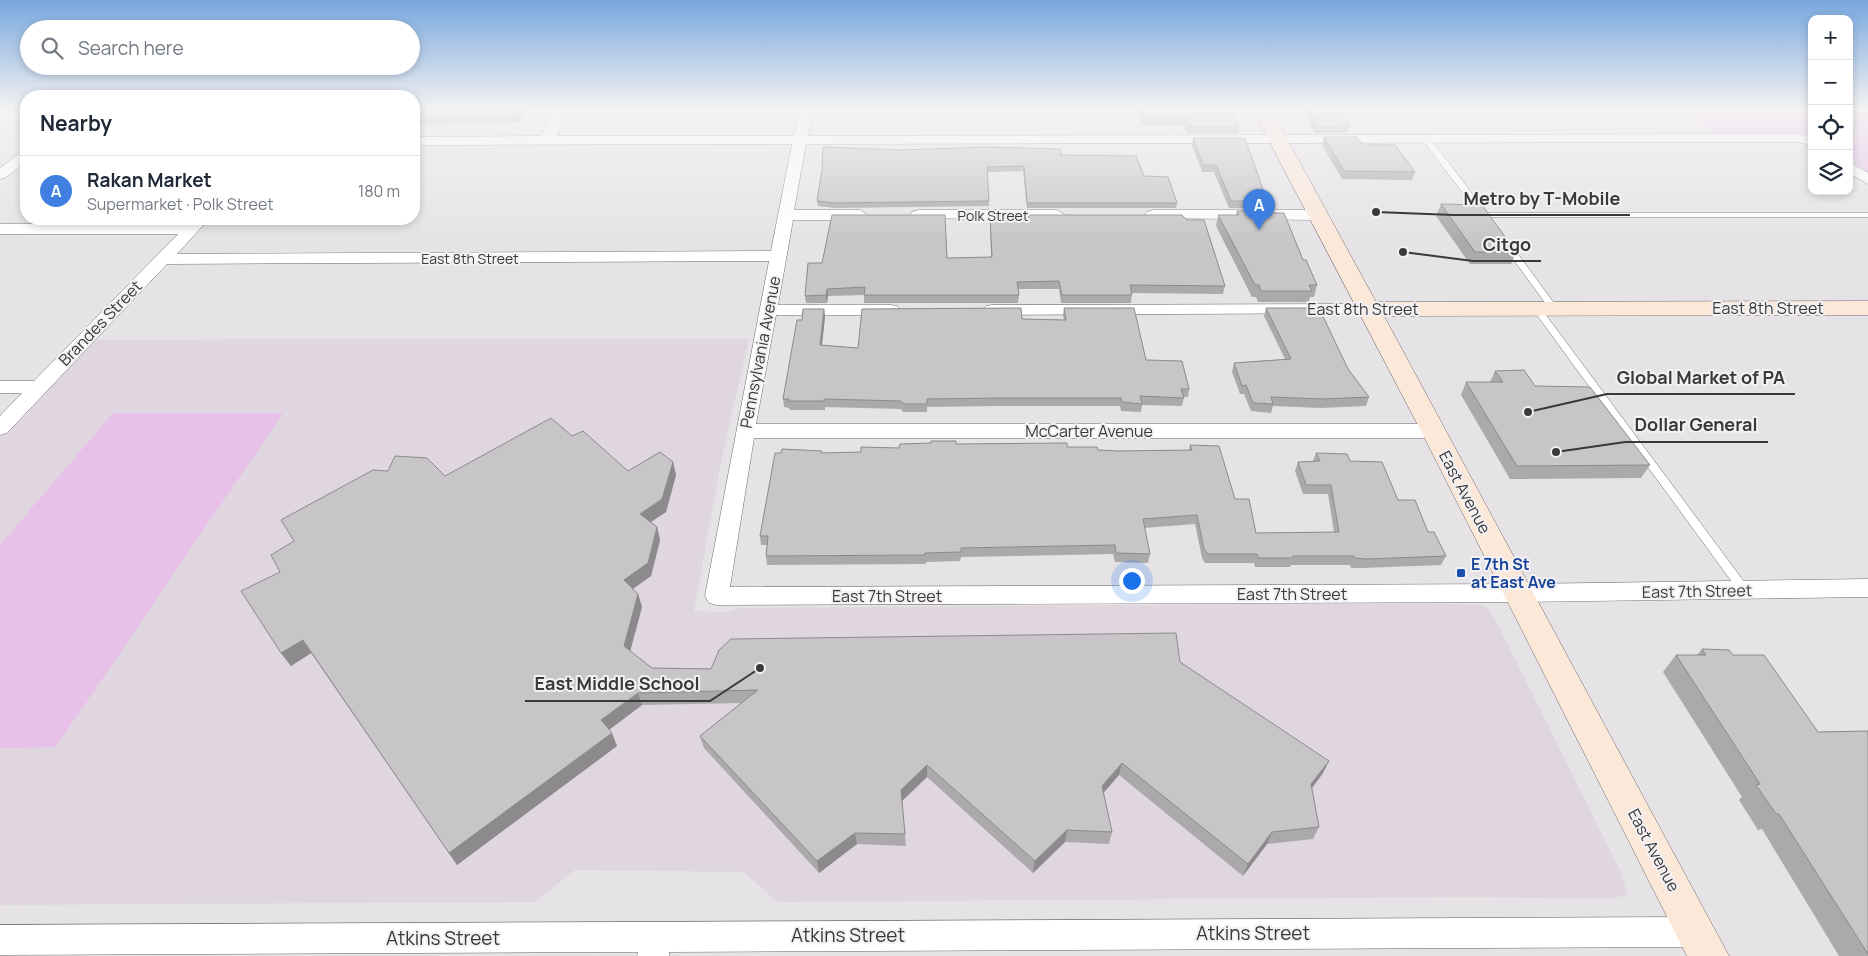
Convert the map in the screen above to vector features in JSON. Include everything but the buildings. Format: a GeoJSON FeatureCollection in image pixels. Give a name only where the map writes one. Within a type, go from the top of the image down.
{"type":"FeatureCollection","features":[{"type":"Feature","properties":{"kind":"street","name":"Pennsylvania Avenue"},"geometry":{"type":"LineString","coordinates":[[717,596],[745,431],[798,153]]}},
{"type":"Feature","properties":{"kind":"street","name":"East Avenue"},"geometry":{"type":"LineString","coordinates":[[1286,153],[1703,944]]}},
{"type":"Feature","properties":{"kind":"street"},"geometry":{"type":"LineString","coordinates":[[0,175],[20,160]]}},
{"type":"Feature","properties":{"kind":"street"},"geometry":{"type":"LineString","coordinates":[[1853,169],[1868,180]]}},
{"type":"Feature","properties":{"kind":"street"},"geometry":{"type":"LineString","coordinates":[[786,215],[875,215]]}},
{"type":"Feature","properties":{"kind":"street","name":"Polk Street"},"geometry":{"type":"LineString","coordinates":[[905,215],[1073,215]]}},
{"type":"Feature","properties":{"kind":"street"},"geometry":{"type":"LineString","coordinates":[[1142,215],[1320,215]]}},
{"type":"Feature","properties":{"kind":"street"},"geometry":{"type":"LineString","coordinates":[[0,229],[157,225]]}},
{"type":"Feature","properties":{"kind":"street","name":"Brandes Street"},"geometry":{"type":"LineString","coordinates":[[0,428],[195,225]]}},
{"type":"Feature","properties":{"kind":"street","name":"East 8th Street"},"geometry":{"type":"LineString","coordinates":[[161,259],[778,256]]}},
{"type":"Feature","properties":{"kind":"street","name":"East 8th Street"},"geometry":{"type":"LineString","coordinates":[[978,310],[1868,308]]}},
{"type":"Feature","properties":{"kind":"street"},"geometry":{"type":"LineString","coordinates":[[768,310],[908,310]]}},
{"type":"Feature","properties":{"kind":"street"},"geometry":{"type":"LineString","coordinates":[[0,387],[40,387]]}},
{"type":"Feature","properties":{"kind":"street","name":"McCarter Avenue"},"geometry":{"type":"LineString","coordinates":[[745,431],[1434,431]]}},
{"type":"Feature","properties":{"kind":"street","name":"East 7th Street"},"geometry":{"type":"LineString","coordinates":[[717,596],[1518,593],[1868,588]]}},
{"type":"Feature","properties":{"kind":"street","name":"Atkins Street"},"geometry":{"type":"LineString","coordinates":[[0,940],[655,946],[1703,944]]}},
{"type":"Feature","properties":{"kind":"lane"},"geometry":{"type":"LineString","coordinates":[[1437,153],[1488,219],[1868,214]]}},
{"type":"Feature","properties":{"kind":"lane"},"geometry":{"type":"LineString","coordinates":[[1502,239],[1546,309],[1744,590]]}},
{"type":"Feature","properties":{"kind":"shaded area"},"geometry":{"type":"Polygon","coordinates":[[[1853,153],[1868,153],[1868,173],[1853,162],[1853,153]]]}},
{"type":"Feature","properties":{"kind":"shaded area"},"geometry":{"type":"Polygon","coordinates":[[[749,339],[721,462],[694,611],[728,612],[740,608],[1423,603],[1481,605],[1489,609],[1495,619],[1622,874],[1627,895],[1610,899],[1469,897],[787,902],[776,901],[744,872],[575,870],[535,902],[0,905],[0,437],[93,340],[749,339]]]}},
{"type":"Feature","properties":{"kind":"shaded area"},"geometry":{"type":"Polygon","coordinates":[[[113,413],[283,413],[56,747],[0,748],[0,545],[113,413]]]}},
{"type":"Feature","properties":{"kind":"place","name":"Metro by T-Mobile"},"geometry":{"type":"Point","coordinates":[1376,212]}},
{"type":"Feature","properties":{"kind":"place","name":"Rakan Market"},"geometry":{"type":"Point","coordinates":[1259,230]}},
{"type":"Feature","properties":{"kind":"place","name":"Citgo"},"geometry":{"type":"Point","coordinates":[1403,252]}},
{"type":"Feature","properties":{"kind":"place","name":"Global Market of PA"},"geometry":{"type":"Point","coordinates":[1528,412]}},
{"type":"Feature","properties":{"kind":"place","name":"Dollar General"},"geometry":{"type":"Point","coordinates":[1556,452]}},
{"type":"Feature","properties":{"kind":"place","name":"E 7th St at East Ave"},"geometry":{"type":"Point","coordinates":[1461,573]}},
{"type":"Feature","properties":{"kind":"place","name":"East Middle School"},"geometry":{"type":"Point","coordinates":[760,668]}}]}
